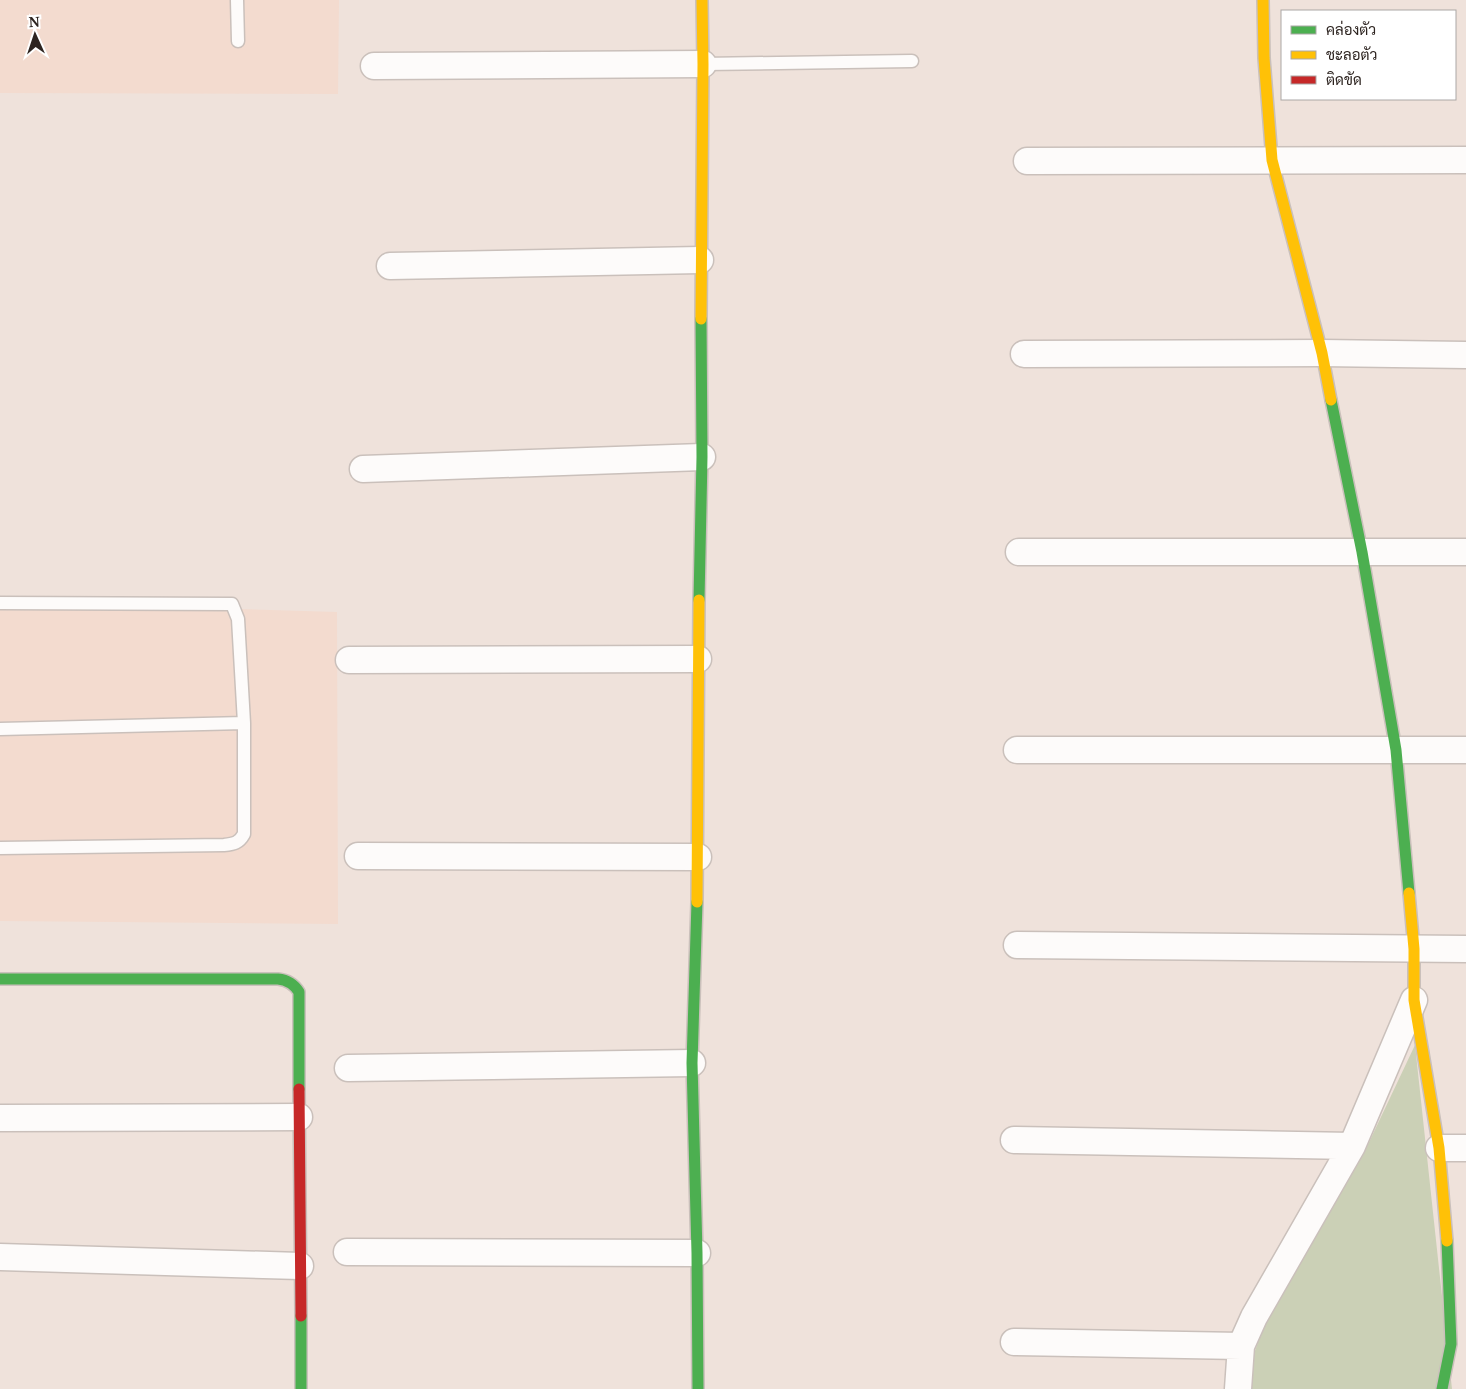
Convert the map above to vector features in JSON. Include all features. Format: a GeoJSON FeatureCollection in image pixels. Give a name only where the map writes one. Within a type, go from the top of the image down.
{"type":"FeatureCollection","features":[{"type":"Feature","properties":{"kind":"street"},"geometry":{"type":"LineString","coordinates":[[698,1389],[697,1253],[692,1063],[698,857],[698,659],[702,456],[700,260],[702,0]]}},
{"type":"Feature","properties":{"kind":"street"},"geometry":{"type":"LineString","coordinates":[[1262,0],[1264,58],[1272,160],[1322,353],[1362,552],[1396,750],[1414,949],[1414,1000],[1439,1148],[1459,1344],[1442,1389]]}},
{"type":"Feature","properties":{"kind":"street"},"geometry":{"type":"LineString","coordinates":[[374,66],[703,64]]}},
{"type":"Feature","properties":{"kind":"street"},"geometry":{"type":"LineString","coordinates":[[1027,161],[1466,160]]}},
{"type":"Feature","properties":{"kind":"street"},"geometry":{"type":"LineString","coordinates":[[390,266],[700,260]]}},
{"type":"Feature","properties":{"kind":"street"},"geometry":{"type":"LineString","coordinates":[[1024,354],[1322,353],[1466,355]]}},
{"type":"Feature","properties":{"kind":"street"},"geometry":{"type":"LineString","coordinates":[[364,469],[702,456]]}},
{"type":"Feature","properties":{"kind":"street"},"geometry":{"type":"LineString","coordinates":[[1019,552],[1466,552]]}},
{"type":"Feature","properties":{"kind":"street"},"geometry":{"type":"LineString","coordinates":[[349,660],[698,659]]}},
{"type":"Feature","properties":{"kind":"street"},"geometry":{"type":"LineString","coordinates":[[1017,750],[1466,750]]}},
{"type":"Feature","properties":{"kind":"street"},"geometry":{"type":"LineString","coordinates":[[358,856],[698,857]]}},
{"type":"Feature","properties":{"kind":"street"},"geometry":{"type":"LineString","coordinates":[[1017,946],[1466,949]]}},
{"type":"Feature","properties":{"kind":"street"},"geometry":{"type":"LineString","coordinates":[[0,979],[285,979],[291,982],[299,992],[301,1389]]}},
{"type":"Feature","properties":{"kind":"street"},"geometry":{"type":"LineString","coordinates":[[1238,1389],[1242,1346],[1254,1317],[1352,1146],[1414,1000]]}},
{"type":"Feature","properties":{"kind":"street"},"geometry":{"type":"LineString","coordinates":[[348,1068],[692,1063]]}},
{"type":"Feature","properties":{"kind":"street"},"geometry":{"type":"LineString","coordinates":[[0,1118],[299,1117]]}},
{"type":"Feature","properties":{"kind":"street"},"geometry":{"type":"LineString","coordinates":[[1014,1140],[1352,1146]]}},
{"type":"Feature","properties":{"kind":"street"},"geometry":{"type":"LineString","coordinates":[[1439,1148],[1466,1148]]}},
{"type":"Feature","properties":{"kind":"street"},"geometry":{"type":"LineString","coordinates":[[347,1252],[697,1253]]}},
{"type":"Feature","properties":{"kind":"street"},"geometry":{"type":"LineString","coordinates":[[0,1257],[300,1266]]}},
{"type":"Feature","properties":{"kind":"street"},"geometry":{"type":"LineString","coordinates":[[1014,1342],[1242,1346]]}},
{"type":"Feature","properties":{"kind":"lane"},"geometry":{"type":"LineString","coordinates":[[237,0],[238,41]]}},
{"type":"Feature","properties":{"kind":"lane"},"geometry":{"type":"LineString","coordinates":[[703,64],[912,62]]}},
{"type":"Feature","properties":{"kind":"lane"},"geometry":{"type":"LineString","coordinates":[[0,603],[232,604],[238,619],[244,723],[244,834],[241,840],[233,844],[0,848]]}},
{"type":"Feature","properties":{"kind":"lane"},"geometry":{"type":"LineString","coordinates":[[0,728],[244,723]]}},
{"type":"Feature","properties":{"kind":"shaded area"},"geometry":{"type":"Polygon","coordinates":[[[0,0],[339,0],[338,94],[0,93],[0,0]]]}},
{"type":"Feature","properties":{"kind":"shaded area"},"geometry":{"type":"Polygon","coordinates":[[[0,602],[337,612],[338,924],[0,921],[0,602]]]}},
{"type":"Feature","properties":{"kind":"green space"},"geometry":{"type":"Polygon","coordinates":[[[1415,1045],[1452,1389],[1247,1389],[1251,1364],[1265,1324],[1363,1155],[1415,1045]]]}},
{"type":"Feature","properties":{"kind":"traffic: fast"},"geometry":{"type":"LineString","coordinates":[[699,600],[702,457],[701,319]]}},
{"type":"Feature","properties":{"kind":"traffic: fast"},"geometry":{"type":"LineString","coordinates":[[1331,400],[1362,552],[1396,750],[1409,893]]}},
{"type":"Feature","properties":{"kind":"traffic: fast"},"geometry":{"type":"LineString","coordinates":[[697,902],[692,1063],[697,1253],[698,1389]]}},
{"type":"Feature","properties":{"kind":"traffic: fast"},"geometry":{"type":"LineString","coordinates":[[0,979],[278,979],[288,981],[299,992],[299,1089]]}},
{"type":"Feature","properties":{"kind":"traffic: fast"},"geometry":{"type":"LineString","coordinates":[[1442,1389],[1451,1344],[1447,1241]]}},
{"type":"Feature","properties":{"kind":"traffic: fast"},"geometry":{"type":"LineString","coordinates":[[301,1316],[301,1389]]}},
{"type":"Feature","properties":{"kind":"traffic: slow"},"geometry":{"type":"LineString","coordinates":[[701,319],[702,0]]}},
{"type":"Feature","properties":{"kind":"traffic: slow"},"geometry":{"type":"LineString","coordinates":[[1263,0],[1264,58],[1272,160],[1322,353],[1331,400]]}},
{"type":"Feature","properties":{"kind":"traffic: slow"},"geometry":{"type":"LineString","coordinates":[[697,902],[699,600]]}},
{"type":"Feature","properties":{"kind":"traffic: slow"},"geometry":{"type":"LineString","coordinates":[[1409,893],[1414,949],[1414,1000],[1439,1148],[1447,1241]]}},
{"type":"Feature","properties":{"kind":"traffic: jam"},"geometry":{"type":"LineString","coordinates":[[299,1089],[301,1316]]}}]}
